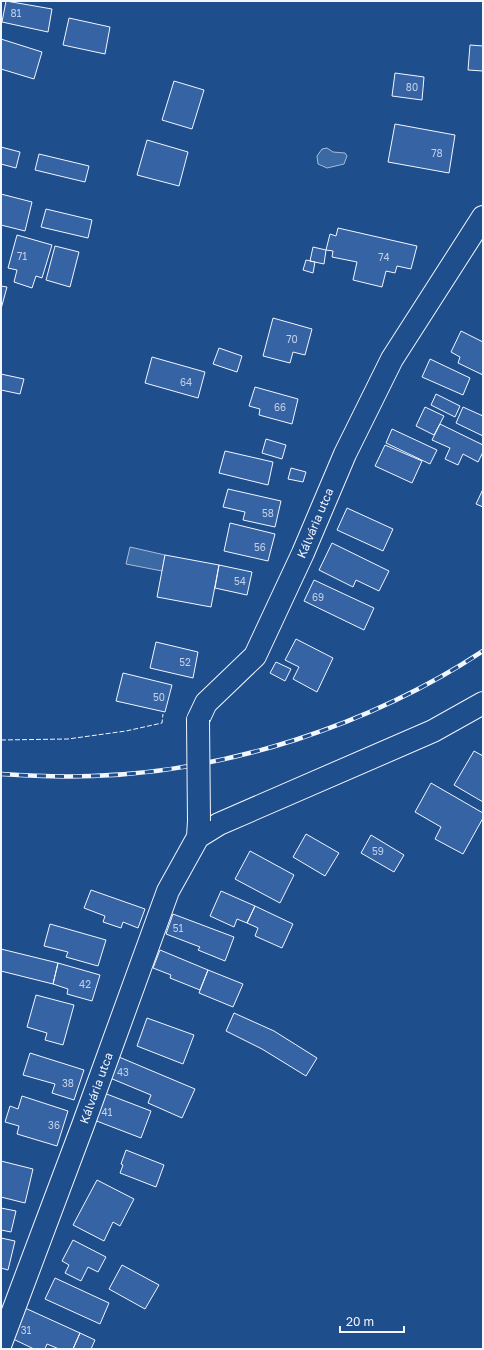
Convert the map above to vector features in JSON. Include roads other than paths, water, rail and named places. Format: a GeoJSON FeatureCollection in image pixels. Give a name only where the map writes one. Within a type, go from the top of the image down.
{"type":"FeatureCollection","features":[{"type":"Feature","properties":{"kind":"street","name":"Kálvária utca"},"geometry":{"type":"LineString","coordinates":[[1,1343],[83,1125],[168,891],[198,829],[198,720],[206,703],[256,656],[345,454],[392,359],[483,217]]}},
{"type":"Feature","properties":{"kind":"street","name":"Kálvária utca"},"geometry":{"type":"LineString","coordinates":[[198,829],[219,824],[433,731],[483,703]]}},
{"type":"Feature","properties":{"kind":"water"},"geometry":{"type":"Polygon","coordinates":[[[327,148],[333,152],[345,153],[347,156],[344,164],[327,168],[318,164],[317,156],[322,149],[327,148]]]}},
{"type":"Feature","properties":{"kind":"water"},"geometry":{"type":"Polygon","coordinates":[[[130,547],[165,555],[162,571],[126,564],[130,547]]]}},
{"type":"Feature","properties":{"kind":"railway"},"geometry":{"type":"LineString","coordinates":[[1,774],[92,776],[143,773],[194,765],[245,754],[296,740],[345,722],[394,701],[440,677],[483,651]]}}]}
